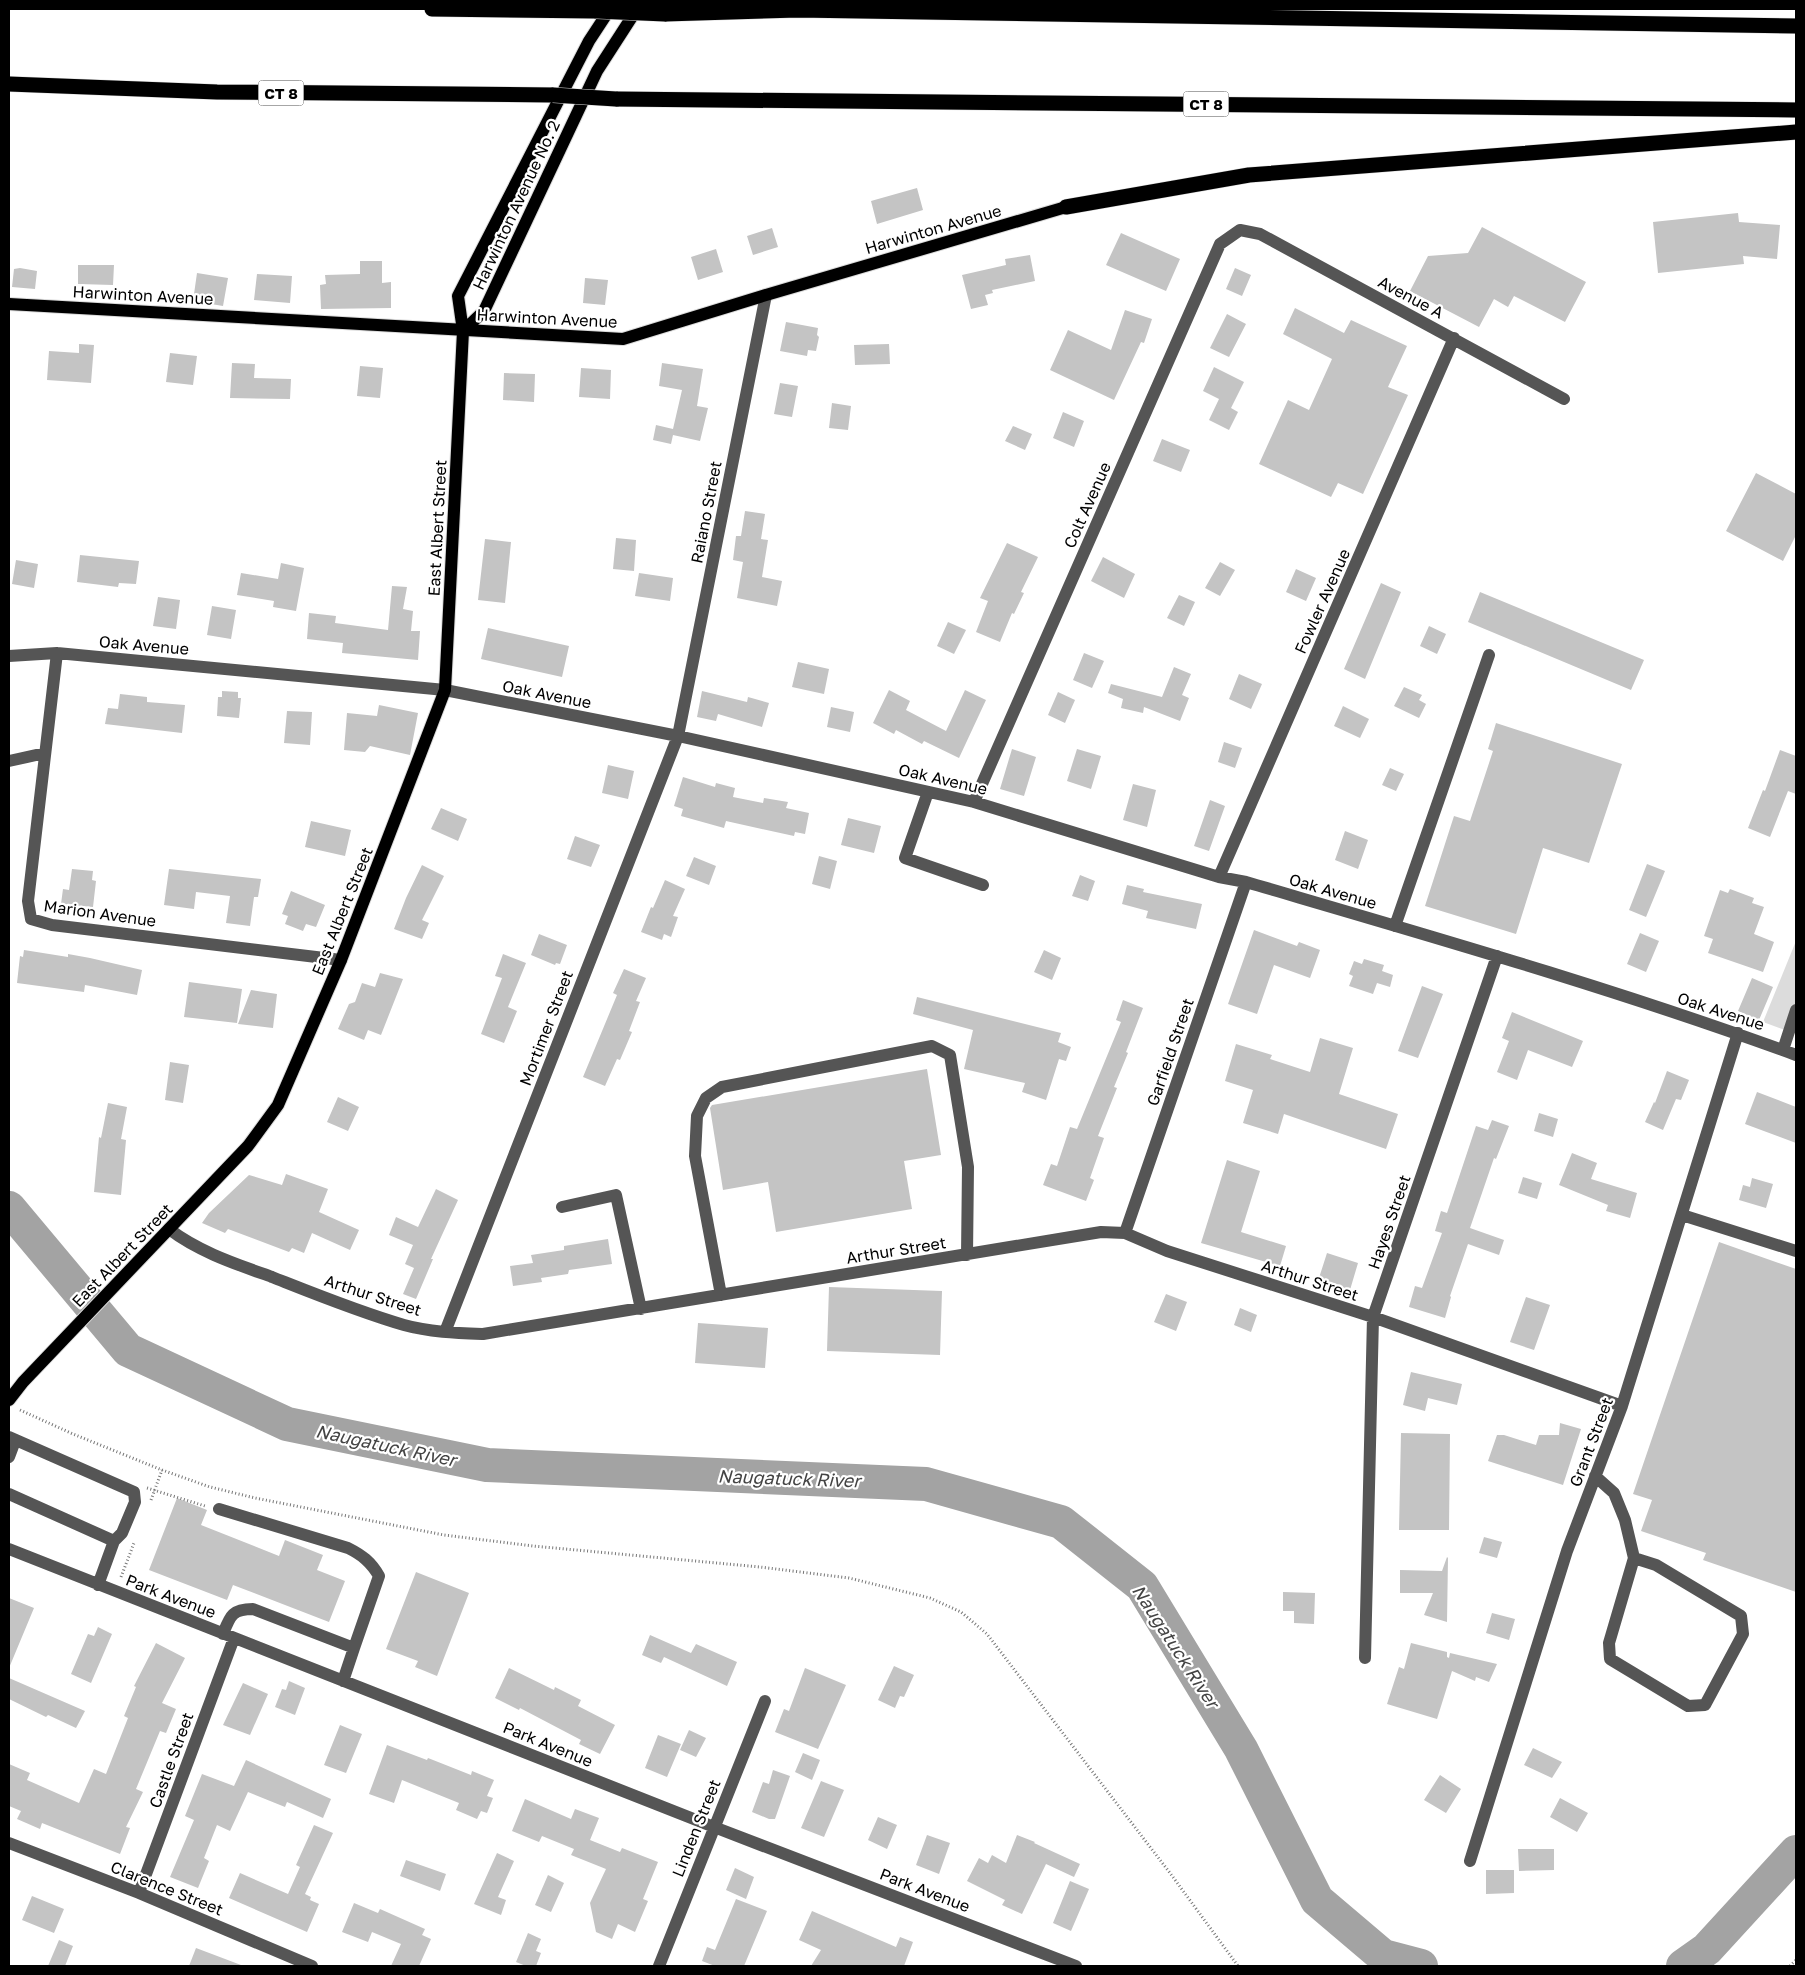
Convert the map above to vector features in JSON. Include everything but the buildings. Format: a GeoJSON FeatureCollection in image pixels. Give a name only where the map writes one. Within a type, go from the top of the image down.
{"type":"FeatureCollection","features":[{"type":"Feature","properties":{"kind":"highway"},"geometry":{"type":"LineString","coordinates":[[432,9],[603,10],[665,14],[814,9]]}},
{"type":"Feature","properties":{"kind":"highway"},"geometry":{"type":"LineString","coordinates":[[798,10],[1796,26]]}},
{"type":"Feature","properties":{"kind":"highway","name":"CT 8"},"geometry":{"type":"LineString","coordinates":[[9,84],[217,92],[553,95],[616,99],[1796,110]]}},
{"type":"Feature","properties":{"kind":"highway"},"geometry":{"type":"LineString","coordinates":[[1066,207],[1249,174],[1796,132]]}},
{"type":"Feature","properties":{"kind":"main road","name":"Harwinton Avenue No. 2"},"geometry":{"type":"LineString","coordinates":[[463,331],[484,311],[597,71],[637,9]]}},
{"type":"Feature","properties":{"kind":"main road","name":"Harwinton Avenue No. 2"},"geometry":{"type":"LineString","coordinates":[[463,331],[458,296],[603,10]]}},
{"type":"Feature","properties":{"kind":"main road","name":"Harwinton Avenue"},"geometry":{"type":"LineString","coordinates":[[9,304],[623,339],[1066,207]]}},
{"type":"Feature","properties":{"kind":"main road","name":"East Albert Street"},"geometry":{"type":"LineString","coordinates":[[12,1403],[23,1382],[248,1146],[278,1105],[342,960],[446,690],[463,331]]}},
{"type":"Feature","properties":{"kind":"street","name":"Avenue A"},"geometry":{"type":"LineString","coordinates":[[1240,230],[1260,234],[1564,399]]}},
{"type":"Feature","properties":{"kind":"street","name":"Colt Avenue"},"geometry":{"type":"LineString","coordinates":[[974,802],[1220,244],[1240,230]]}},
{"type":"Feature","properties":{"kind":"street","name":"Raiano Street"},"geometry":{"type":"LineString","coordinates":[[678,736],[766,295]]}},
{"type":"Feature","properties":{"kind":"street","name":"Fowler Avenue"},"geometry":{"type":"LineString","coordinates":[[1219,877],[1454,338]]}},
{"type":"Feature","properties":{"kind":"street","name":"Oak Avenue"},"geometry":{"type":"LineString","coordinates":[[9,656],[57,653],[446,690],[678,736],[974,802],[1219,877],[1246,882],[1497,956],[1738,1033],[1796,1054]]}},
{"type":"Feature","properties":{"kind":"street","name":"Marion Avenue"},"geometry":{"type":"LineString","coordinates":[[57,653],[28,901],[32,919],[52,925],[342,960]]}},
{"type":"Feature","properties":{"kind":"street"},"geometry":{"type":"LineString","coordinates":[[1395,926],[1489,655]]}},
{"type":"Feature","properties":{"kind":"street","name":"Mortimer Street"},"geometry":{"type":"LineString","coordinates":[[444,1332],[678,736]]}},
{"type":"Feature","properties":{"kind":"street"},"geometry":{"type":"LineString","coordinates":[[9,761],[45,754]]}},
{"type":"Feature","properties":{"kind":"street"},"geometry":{"type":"LineString","coordinates":[[928,792],[905,858],[983,886]]}},
{"type":"Feature","properties":{"kind":"street","name":"Garfield Street"},"geometry":{"type":"LineString","coordinates":[[1125,1232],[1246,882]]}},
{"type":"Feature","properties":{"kind":"street","name":"Hayes Street"},"geometry":{"type":"LineString","coordinates":[[1365,1658],[1373,1317],[1497,956]]}},
{"type":"Feature","properties":{"kind":"street"},"geometry":{"type":"LineString","coordinates":[[1783,1050],[1796,1010]]}},
{"type":"Feature","properties":{"kind":"street","name":"Grant Street"},"geometry":{"type":"LineString","coordinates":[[1470,1861],[1567,1551],[1622,1406],[1738,1033]]}},
{"type":"Feature","properties":{"kind":"street"},"geometry":{"type":"LineString","coordinates":[[721,1295],[694,1156],[696,1116],[706,1098],[722,1087],[932,1046],[950,1055],[968,1167],[967,1255]]}},
{"type":"Feature","properties":{"kind":"street"},"geometry":{"type":"LineString","coordinates":[[562,1207],[616,1195],[641,1309]]}},
{"type":"Feature","properties":{"kind":"street"},"geometry":{"type":"LineString","coordinates":[[1682,1215],[1796,1252]]}},
{"type":"Feature","properties":{"kind":"street","name":"Arthur Street"},"geometry":{"type":"LineString","coordinates":[[169,1229],[186,1242],[216,1256],[357,1310],[405,1325],[444,1332],[483,1334],[1101,1232],[1125,1232],[1167,1251],[1373,1317],[1622,1406]]}},
{"type":"Feature","properties":{"kind":"street"},"geometry":{"type":"LineString","coordinates":[[9,1457],[12,1439],[134,1492],[135,1502],[129,1518],[122,1533],[114,1541],[98,1584]]}},
{"type":"Feature","properties":{"kind":"street"},"geometry":{"type":"LineString","coordinates":[[1595,1476],[1614,1494],[1625,1520],[1634,1558],[1609,1643],[1610,1659],[1688,1706],[1705,1704],[1743,1634],[1741,1616],[1656,1565],[1634,1558]]}},
{"type":"Feature","properties":{"kind":"street"},"geometry":{"type":"LineString","coordinates":[[9,1494],[114,1541]]}},
{"type":"Feature","properties":{"kind":"street"},"geometry":{"type":"LineString","coordinates":[[219,1509],[348,1548],[364,1556],[374,1568],[379,1576],[343,1681]]}},
{"type":"Feature","properties":{"kind":"street","name":"Park Avenue"},"geometry":{"type":"LineString","coordinates":[[9,1549],[714,1827],[1076,1966]]}},
{"type":"Feature","properties":{"kind":"street","name":"Castle Street"},"geometry":{"type":"LineString","coordinates":[[139,1893],[228,1636],[228,1620],[234,1612],[242,1609],[253,1609],[354,1648]]}},
{"type":"Feature","properties":{"kind":"street","name":"Linden Street"},"geometry":{"type":"LineString","coordinates":[[659,1966],[764,1701]]}},
{"type":"Feature","properties":{"kind":"street","name":"Clarence Street"},"geometry":{"type":"LineString","coordinates":[[9,1843],[139,1893],[312,1966]]}},
{"type":"Feature","properties":{"kind":"path"},"geometry":{"type":"LineString","coordinates":[[12,1403],[73,1434],[162,1470],[210,1487],[255,1498],[444,1535],[849,1578],[930,1598],[961,1612],[987,1634],[1170,1873],[1238,1966]]}},
{"type":"Feature","properties":{"kind":"path"},"geometry":{"type":"LineString","coordinates":[[134,1492],[147,1488],[194,1504],[219,1509]]}},
{"type":"Feature","properties":{"kind":"path"},"geometry":{"type":"LineString","coordinates":[[1790,1966],[1796,1960]]}},
{"type":"Feature","properties":{"kind":"shaded area"},"geometry":{"type":"Polygon","coordinates":[[[1796,941],[1796,1034],[1763,1022],[1796,941]]]}},
{"type":"Feature","properties":{"kind":"waterway","name":"Naugatuck River"},"geometry":{"type":"LineString","coordinates":[[9,1208],[128,1350],[287,1424],[487,1465],[926,1484],[1061,1522],[1142,1586],[1241,1749],[1317,1900],[1383,1956],[1421,1966]]}},
{"type":"Feature","properties":{"kind":"waterway","name":"Naugatuck River"},"geometry":{"type":"LineString","coordinates":[[1683,1966],[1707,1949],[1796,1852]]}}]}
